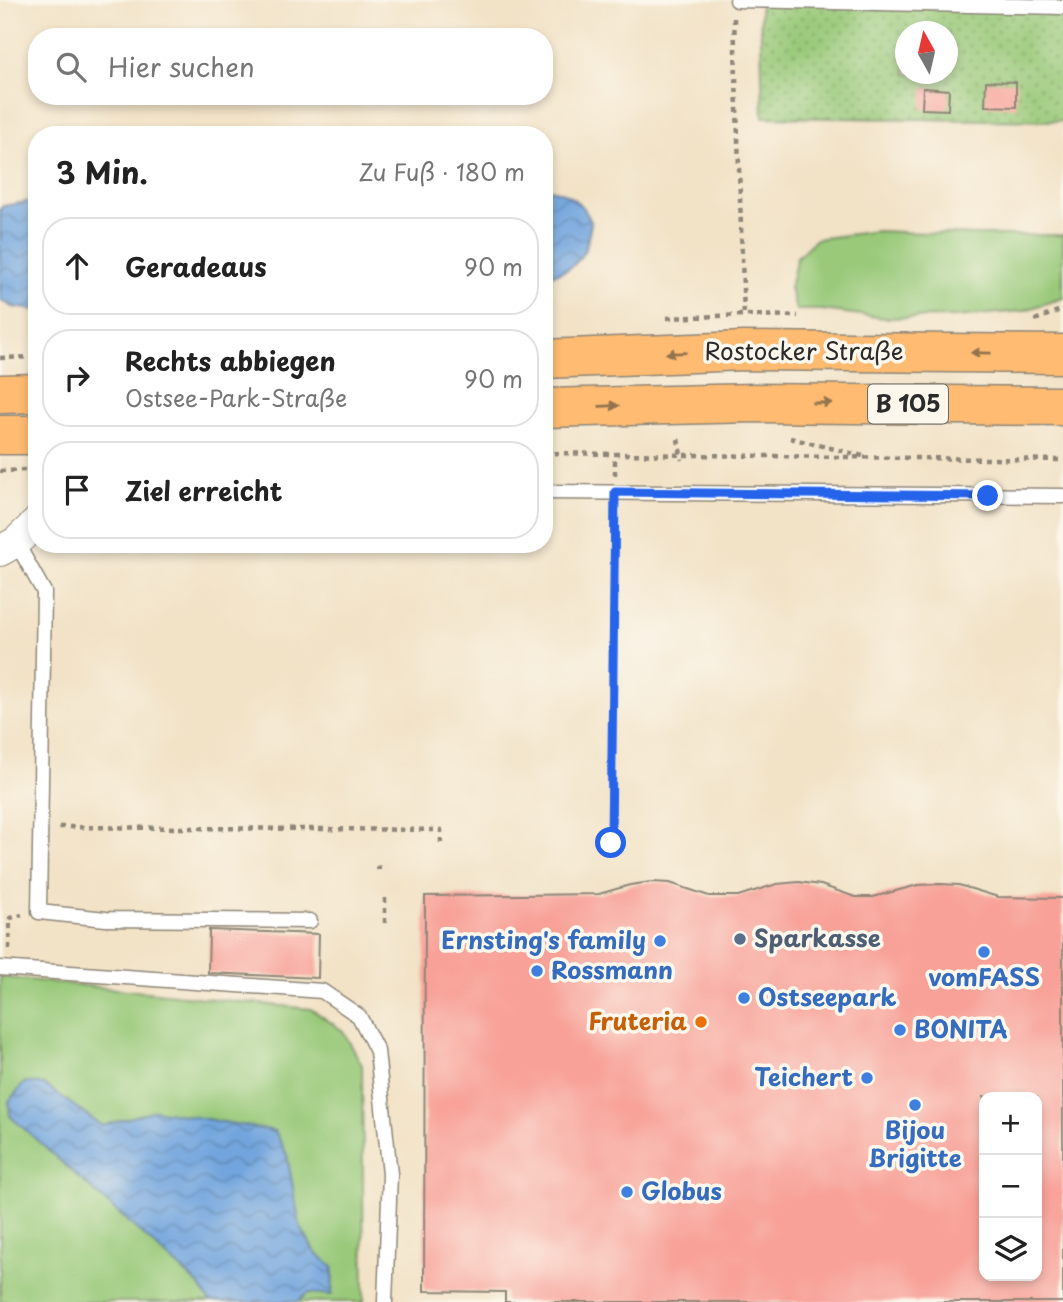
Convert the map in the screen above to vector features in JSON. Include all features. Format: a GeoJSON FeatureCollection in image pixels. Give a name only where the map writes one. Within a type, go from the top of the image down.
{"type":"FeatureCollection","features":[{"type":"Feature","properties":{"kind":"main road","name":"Rostocker Straße"},"geometry":{"type":"LineString","coordinates":[[553,359],[744,351],[1063,354]]}},
{"type":"Feature","properties":{"kind":"main road"},"geometry":{"type":"LineString","coordinates":[[0,394],[28,393]]}},
{"type":"Feature","properties":{"kind":"main road","name":"Rostocker Straße"},"geometry":{"type":"LineString","coordinates":[[553,408],[754,403],[1063,406]]}},
{"type":"Feature","properties":{"kind":"main road"},"geometry":{"type":"LineString","coordinates":[[0,435],[28,435]]}},
{"type":"Feature","properties":{"kind":"lane"},"geometry":{"type":"LineString","coordinates":[[735,7],[1063,7]]}},
{"type":"Feature","properties":{"kind":"lane"},"geometry":{"type":"LineString","coordinates":[[553,492],[1063,496]]}},
{"type":"Feature","properties":{"kind":"lane"},"geometry":{"type":"LineString","coordinates":[[18,538],[44,592],[39,912],[106,919],[310,921]]}},
{"type":"Feature","properties":{"kind":"lane"},"geometry":{"type":"LineString","coordinates":[[4,969],[322,991],[359,1016],[377,1051],[390,1174],[386,1302]]}},
{"type":"Feature","properties":{"kind":"path"},"geometry":{"type":"LineString","coordinates":[[735,7],[744,351]]}},
{"type":"Feature","properties":{"kind":"path"},"geometry":{"type":"LineString","coordinates":[[0,358],[28,357]]}},
{"type":"Feature","properties":{"kind":"path"},"geometry":{"type":"LineString","coordinates":[[785,437],[870,458]]}},
{"type":"Feature","properties":{"kind":"path"},"geometry":{"type":"LineString","coordinates":[[678,439],[682,458]]}},
{"type":"Feature","properties":{"kind":"path"},"geometry":{"type":"LineString","coordinates":[[553,453],[682,458],[1063,460]]}},
{"type":"Feature","properties":{"kind":"path"},"geometry":{"type":"LineString","coordinates":[[611,843],[615,455]]}},
{"type":"Feature","properties":{"kind":"path"},"geometry":{"type":"LineString","coordinates":[[0,471],[28,470]]}},
{"type":"Feature","properties":{"kind":"path"},"geometry":{"type":"LineString","coordinates":[[40,827],[441,830],[441,844]]}},
{"type":"Feature","properties":{"kind":"path"},"geometry":{"type":"LineString","coordinates":[[376,867],[386,867]]}},
{"type":"Feature","properties":{"kind":"path"},"geometry":{"type":"LineString","coordinates":[[385,897],[385,923]]}},
{"type":"Feature","properties":{"kind":"path"},"geometry":{"type":"LineString","coordinates":[[4,969],[10,918],[39,912]]}},
{"type":"Feature","properties":{"kind":"green space"},"geometry":{"type":"Polygon","coordinates":[[[760,0],[1063,0],[1063,121],[763,117],[760,0]]]}},
{"type":"Feature","properties":{"kind":"green space"},"geometry":{"type":"Polygon","coordinates":[[[877,231],[1063,235],[1063,298],[1022,311],[955,317],[885,318],[822,310],[796,310],[790,288],[797,257],[816,239],[877,231]]]}},
{"type":"Feature","properties":{"kind":"green space"},"geometry":{"type":"Polygon","coordinates":[[[0,977],[311,1009],[343,1031],[362,1065],[364,1302],[0,1302],[0,977]]]}},
{"type":"Feature","properties":{"kind":"water"},"geometry":{"type":"Polygon","coordinates":[[[553,190],[573,198],[591,223],[587,243],[580,258],[569,268],[554,274],[553,190]]]}},
{"type":"Feature","properties":{"kind":"water"},"geometry":{"type":"Polygon","coordinates":[[[28,202],[28,309],[12,307],[0,299],[0,209],[3,206],[28,202]]]}},
{"type":"Feature","properties":{"kind":"water"},"geometry":{"type":"Polygon","coordinates":[[[25,1082],[45,1085],[102,1126],[155,1110],[275,1131],[287,1155],[300,1226],[314,1251],[333,1267],[332,1295],[308,1293],[297,1302],[210,1302],[200,1286],[10,1116],[9,1101],[25,1082]]]}},
{"type":"Feature","properties":{"kind":"building"},"geometry":{"type":"Polygon","coordinates":[[[986,81],[1016,82],[1016,107],[985,106],[986,81]]]}},
{"type":"Feature","properties":{"kind":"building"},"geometry":{"type":"Polygon","coordinates":[[[923,88],[949,90],[948,110],[922,109],[923,88]]]}},
{"type":"Feature","properties":{"kind":"building","name":"Ostseepark"},"geometry":{"type":"Polygon","coordinates":[[[651,882],[670,883],[709,896],[738,896],[777,884],[799,882],[821,885],[855,897],[873,897],[918,885],[941,884],[959,885],[998,897],[1063,898],[1063,1302],[505,1302],[505,1292],[424,1291],[425,896],[599,894],[651,882]]]}},
{"type":"Feature","properties":{"kind":"building"},"geometry":{"type":"Polygon","coordinates":[[[209,930],[319,934],[318,978],[208,973],[209,930]]]}},
{"type":"Feature","properties":{"kind":"place","name":"Sparkasse"},"geometry":{"type":"Point","coordinates":[740,939]}},
{"type":"Feature","properties":{"kind":"place","name":"Ernsting's family"},"geometry":{"type":"Point","coordinates":[660,941]}},
{"type":"Feature","properties":{"kind":"place","name":"vomFASS"},"geometry":{"type":"Point","coordinates":[984,952]}},
{"type":"Feature","properties":{"kind":"place","name":"Rossmann"},"geometry":{"type":"Point","coordinates":[537,971]}},
{"type":"Feature","properties":{"kind":"place","name":"Ostseepark"},"geometry":{"type":"Point","coordinates":[744,998]}},
{"type":"Feature","properties":{"kind":"place","name":"Fruteria"},"geometry":{"type":"Point","coordinates":[701,1022]}},
{"type":"Feature","properties":{"kind":"place","name":"BONITA"},"geometry":{"type":"Point","coordinates":[900,1030]}},
{"type":"Feature","properties":{"kind":"place","name":"Teichert"},"geometry":{"type":"Point","coordinates":[867,1078]}},
{"type":"Feature","properties":{"kind":"place","name":"Bijou Brigitte"},"geometry":{"type":"Point","coordinates":[915,1105]}},
{"type":"Feature","properties":{"kind":"place","name":"Globus"},"geometry":{"type":"Point","coordinates":[627,1192]}},
{"type":"Feature","properties":{"kind":"route"},"geometry":{"type":"LineString","coordinates":[[611,843],[615,492],[988,496]]}}]}
